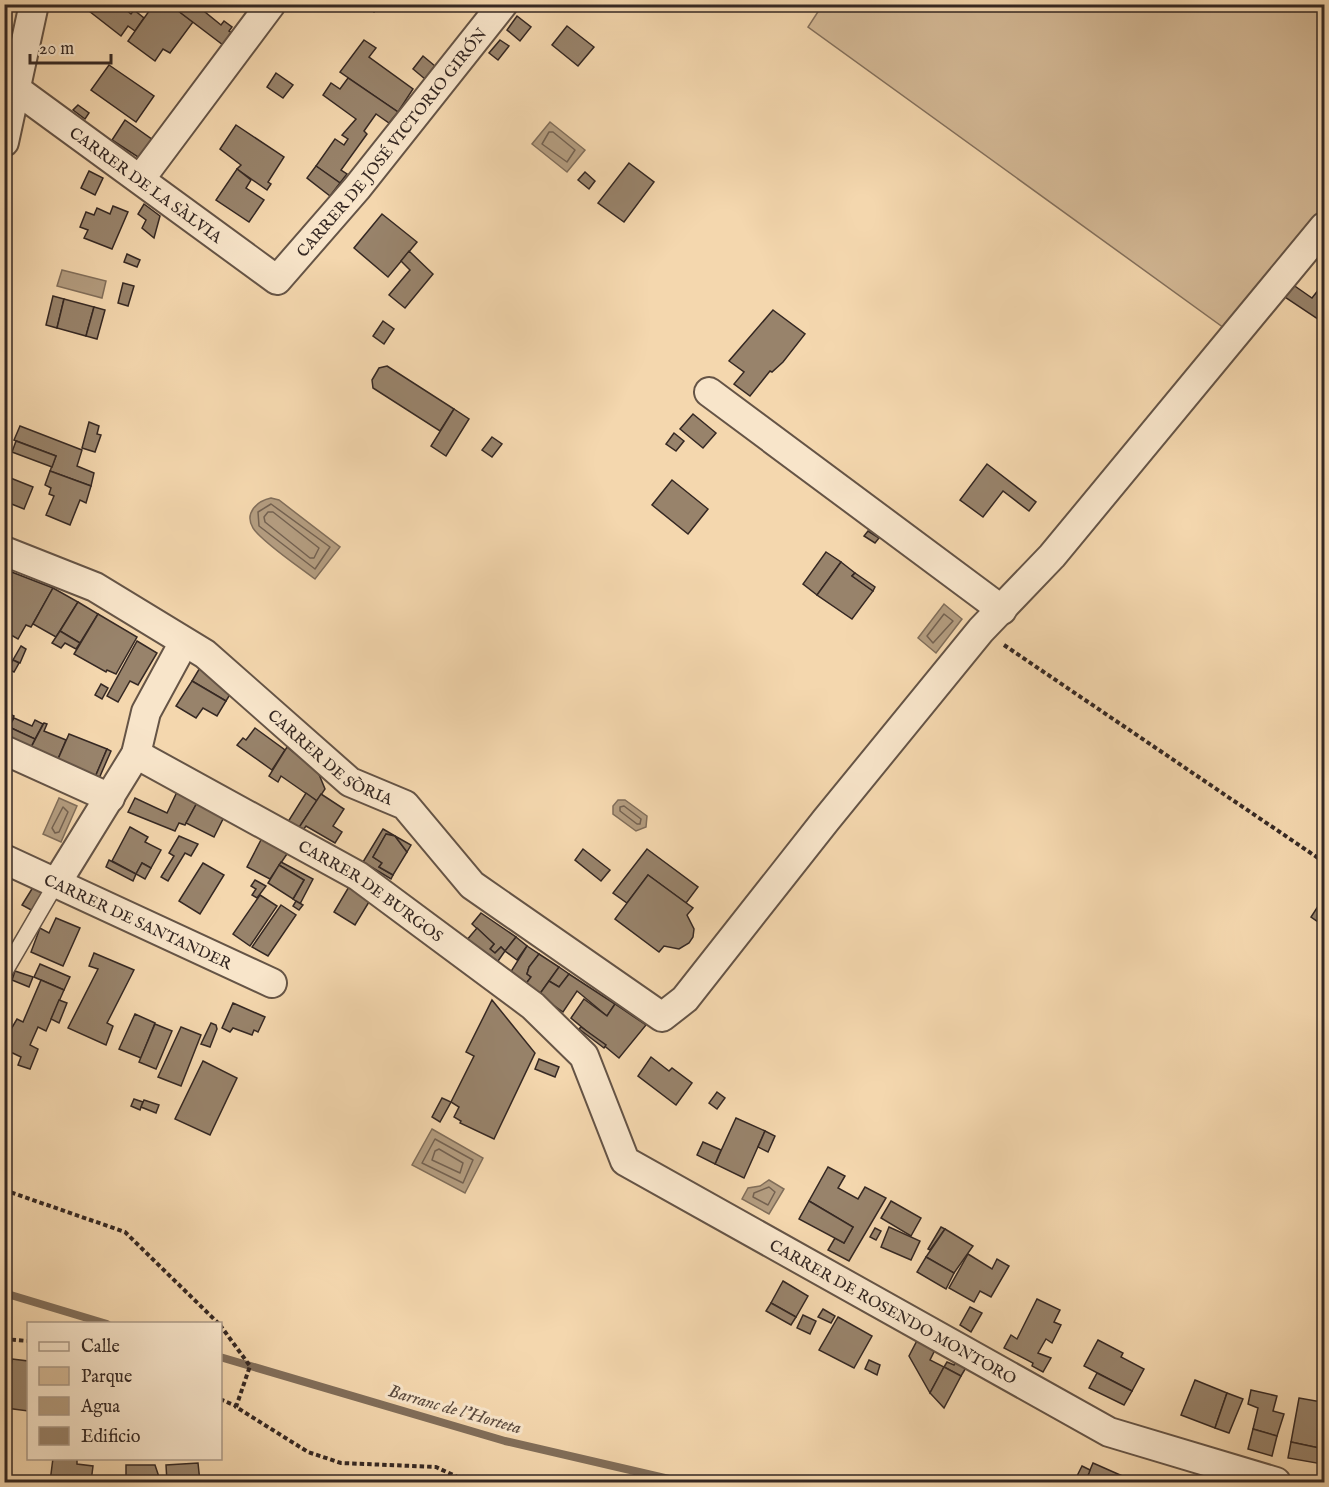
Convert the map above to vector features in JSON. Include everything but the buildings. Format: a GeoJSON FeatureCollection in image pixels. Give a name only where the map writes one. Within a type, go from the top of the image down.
{"type":"FeatureCollection","features":[{"type":"Feature","properties":{"kind":"street"},"geometry":{"type":"LineString","coordinates":[[4,142],[34,4]]}},
{"type":"Feature","properties":{"kind":"street"},"geometry":{"type":"LineString","coordinates":[[141,178],[271,4]]}},
{"type":"Feature","properties":{"kind":"street","name":"CARRER DE JOSÉ VICTORIO GIRÓN"},"geometry":{"type":"LineString","coordinates":[[277,280],[350,196],[503,4]]}},
{"type":"Feature","properties":{"kind":"street","name":"CARRER DE LA SÀLVIA"},"geometry":{"type":"LineString","coordinates":[[17,90],[141,178],[277,280]]}},
{"type":"Feature","properties":{"kind":"street"},"geometry":{"type":"LineString","coordinates":[[981,630],[1052,556],[1324,227]]}},
{"type":"Feature","properties":{"kind":"street"},"geometry":{"type":"LineString","coordinates":[[709,392],[1002,610]]}},
{"type":"Feature","properties":{"kind":"street","name":"CARRER DE SÒRIA"},"geometry":{"type":"LineString","coordinates":[[4,551],[95,587],[184,642],[225,671],[350,782],[405,805],[472,885],[662,1017],[685,999],[826,820],[981,630]]}},
{"type":"Feature","properties":{"kind":"street"},"geometry":{"type":"LineString","coordinates":[[57,882],[136,754],[146,712],[184,642]]}},
{"type":"Feature","properties":{"kind":"street"},"geometry":{"type":"LineString","coordinates":[[4,750],[110,798]]}},
{"type":"Feature","properties":{"kind":"street","name":"CARRER DE BURGOS"},"geometry":{"type":"LineString","coordinates":[[136,754],[358,876],[533,1006],[584,1056]]}},
{"type":"Feature","properties":{"kind":"street","name":"CARRER DE SANTANDER"},"geometry":{"type":"LineString","coordinates":[[4,859],[272,983]]}},
{"type":"Feature","properties":{"kind":"street","name":"CARRER DE ROSENDO MONTORO"},"geometry":{"type":"LineString","coordinates":[[584,1056],[625,1161],[1109,1432],[1275,1482]]}},
{"type":"Feature","properties":{"kind":"lane"},"geometry":{"type":"LineString","coordinates":[[4,973],[57,882]]}},
{"type":"Feature","properties":{"kind":"path"},"geometry":{"type":"LineString","coordinates":[[981,630],[1324,861]]}},
{"type":"Feature","properties":{"kind":"path"},"geometry":{"type":"LineString","coordinates":[[4,1190],[125,1232],[218,1322]]}},
{"type":"Feature","properties":{"kind":"path"},"geometry":{"type":"LineString","coordinates":[[222,1327],[250,1366],[236,1407]]}},
{"type":"Feature","properties":{"kind":"path"},"geometry":{"type":"LineString","coordinates":[[4,1339],[27,1341]]}},
{"type":"Feature","properties":{"kind":"path"},"geometry":{"type":"LineString","coordinates":[[222,1400],[308,1452],[341,1463],[436,1467],[468,1482]]}},
{"type":"Feature","properties":{"kind":"green space"},"geometry":{"type":"Polygon","coordinates":[[[823,4],[1313,5],[1324,12],[1324,222],[1231,333],[808,27],[823,4]]]}},
{"type":"Feature","properties":{"kind":"water"},"geometry":{"type":"Polygon","coordinates":[[[550,122],[585,150],[567,172],[532,144],[550,122]]]}},
{"type":"Feature","properties":{"kind":"water"},"geometry":{"type":"Polygon","coordinates":[[[62,270],[106,281],[102,298],[57,286],[62,270]]]}},
{"type":"Feature","properties":{"kind":"water"},"geometry":{"type":"Polygon","coordinates":[[[271,498],[279,500],[340,547],[315,579],[273,547],[253,528],[250,517],[253,508],[271,498]]]}},
{"type":"Feature","properties":{"kind":"water"},"geometry":{"type":"Polygon","coordinates":[[[944,604],[962,619],[936,653],[918,638],[944,604]]]}},
{"type":"Feature","properties":{"kind":"water"},"geometry":{"type":"Polygon","coordinates":[[[59,798],[77,806],[61,842],[43,834],[59,798]]]}},
{"type":"Feature","properties":{"kind":"water"},"geometry":{"type":"Polygon","coordinates":[[[618,800],[625,800],[647,816],[646,827],[636,831],[613,814],[613,806],[618,800]]]}},
{"type":"Feature","properties":{"kind":"water"},"geometry":{"type":"Polygon","coordinates":[[[432,1129],[483,1158],[465,1193],[412,1165],[432,1129]]]}},
{"type":"Feature","properties":{"kind":"water"},"geometry":{"type":"Polygon","coordinates":[[[769,1180],[784,1189],[769,1214],[742,1199],[748,1188],[760,1186],[769,1180]]]}},
{"type":"Feature","properties":{"kind":"waterway","name":"Barranc de l'Horteta"},"geometry":{"type":"LineString","coordinates":[[4,1293],[100,1322]]}},
{"type":"Feature","properties":{"kind":"waterway","name":"Barranc de l'Horteta"},"geometry":{"type":"LineString","coordinates":[[222,1358],[505,1441],[682,1482]]}}]}
